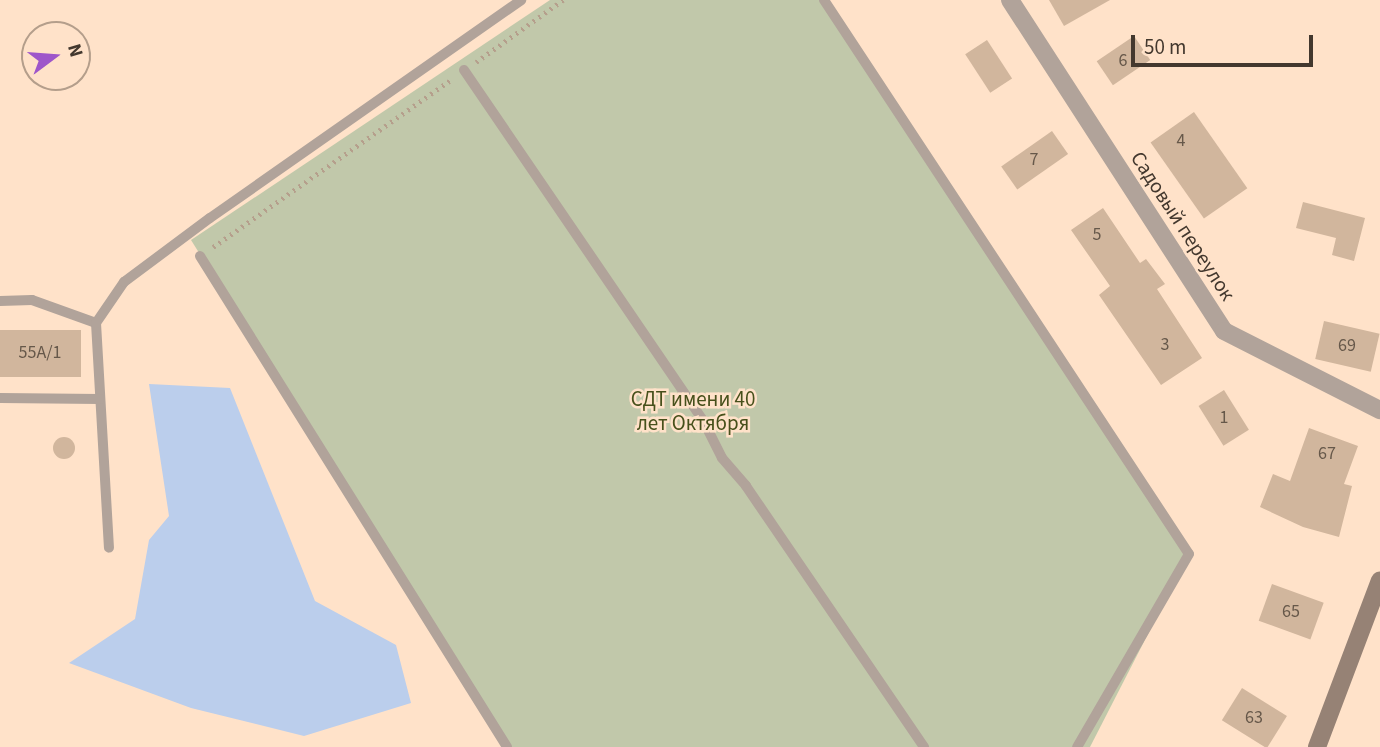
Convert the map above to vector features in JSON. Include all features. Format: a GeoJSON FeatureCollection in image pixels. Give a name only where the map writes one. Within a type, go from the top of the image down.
{"type":"FeatureCollection","features":[{"type":"Feature","properties":{"kind":"main road"},"geometry":{"type":"LineString","coordinates":[[1317,747],[1380,579]]}},
{"type":"Feature","properties":{"kind":"street","name":"Садовый переулок"},"geometry":{"type":"LineString","coordinates":[[1010,0],[1224,331],[1380,410]]}},
{"type":"Feature","properties":{"kind":"lane"},"geometry":{"type":"LineString","coordinates":[[110,548],[96,323],[124,282],[210,218],[521,0]]}},
{"type":"Feature","properties":{"kind":"lane"},"geometry":{"type":"LineString","coordinates":[[824,0],[1189,554],[1077,747]]}},
{"type":"Feature","properties":{"kind":"lane"},"geometry":{"type":"LineString","coordinates":[[464,70],[703,420],[722,458],[746,486],[924,747]]}},
{"type":"Feature","properties":{"kind":"lane"},"geometry":{"type":"LineString","coordinates":[[200,256],[507,747]]}},
{"type":"Feature","properties":{"kind":"lane"},"geometry":{"type":"LineString","coordinates":[[0,300],[32,300],[96,323]]}},
{"type":"Feature","properties":{"kind":"lane"},"geometry":{"type":"LineString","coordinates":[[0,398],[100,399]]}},
{"type":"Feature","properties":{"kind":"path"},"geometry":{"type":"LineString","coordinates":[[200,256],[564,0]]}},
{"type":"Feature","properties":{"kind":"green space","name":"СДТ имени 40 лет Октября"},"geometry":{"type":"Polygon","coordinates":[[[550,0],[824,0],[1189,554],[1090,747],[507,747],[191,240],[550,0]]]}},
{"type":"Feature","properties":{"kind":"water"},"geometry":{"type":"Polygon","coordinates":[[[149,384],[230,388],[315,601],[396,645],[411,703],[304,736],[191,708],[69,663],[135,619],[149,540],[169,516],[149,384]]]}},
{"type":"Feature","properties":{"kind":"building"},"geometry":{"type":"Polygon","coordinates":[[[1049,0],[1110,0],[1064,26],[1049,0]]]}},
{"type":"Feature","properties":{"kind":"building"},"geometry":{"type":"Polygon","coordinates":[[[1134,36],[1150,60],[1113,85],[1097,61],[1134,36]]]}},
{"type":"Feature","properties":{"kind":"building"},"geometry":{"type":"Polygon","coordinates":[[[987,40],[1012,79],[990,93],[965,54],[987,40]]]}},
{"type":"Feature","properties":{"kind":"building"},"geometry":{"type":"Polygon","coordinates":[[[1194,112],[1247,188],[1204,219],[1151,142],[1194,112]]]}},
{"type":"Feature","properties":{"kind":"building"},"geometry":{"type":"Polygon","coordinates":[[[1052,131],[1068,154],[1017,189],[1001,167],[1052,131]]]}},
{"type":"Feature","properties":{"kind":"building"},"geometry":{"type":"Polygon","coordinates":[[[1303,202],[1365,218],[1354,261],[1332,255],[1336,238],[1296,228],[1303,202]]]}},
{"type":"Feature","properties":{"kind":"building"},"geometry":{"type":"Polygon","coordinates":[[[1103,208],[1140,263],[1146,259],[1165,284],[1157,289],[1202,358],[1161,385],[1099,295],[1110,286],[1071,230],[1103,208]]]}},
{"type":"Feature","properties":{"kind":"building"},"geometry":{"type":"Polygon","coordinates":[[[1324,321],[1380,334],[1371,372],[1315,359],[1324,321]]]}},
{"type":"Feature","properties":{"kind":"building"},"geometry":{"type":"Polygon","coordinates":[[[0,330],[81,330],[81,377],[0,377],[0,330]]]}},
{"type":"Feature","properties":{"kind":"building"},"geometry":{"type":"Polygon","coordinates":[[[1224,390],[1249,430],[1223,446],[1199,406],[1224,390]]]}},
{"type":"Feature","properties":{"kind":"building"},"geometry":{"type":"Polygon","coordinates":[[[1309,428],[1358,446],[1344,484],[1352,486],[1339,537],[1303,527],[1260,507],[1273,474],[1290,481],[1309,428]]]}},
{"type":"Feature","properties":{"kind":"building"},"geometry":{"type":"Polygon","coordinates":[[[60,437],[68,437],[75,444],[75,452],[68,459],[60,459],[53,452],[53,444],[60,437]]]}},
{"type":"Feature","properties":{"kind":"building"},"geometry":{"type":"Polygon","coordinates":[[[1272,584],[1324,603],[1310,639],[1259,621],[1272,584]]]}},
{"type":"Feature","properties":{"kind":"building"},"geometry":{"type":"Polygon","coordinates":[[[1242,688],[1287,716],[1268,747],[1222,720],[1242,688]]]}}]}
